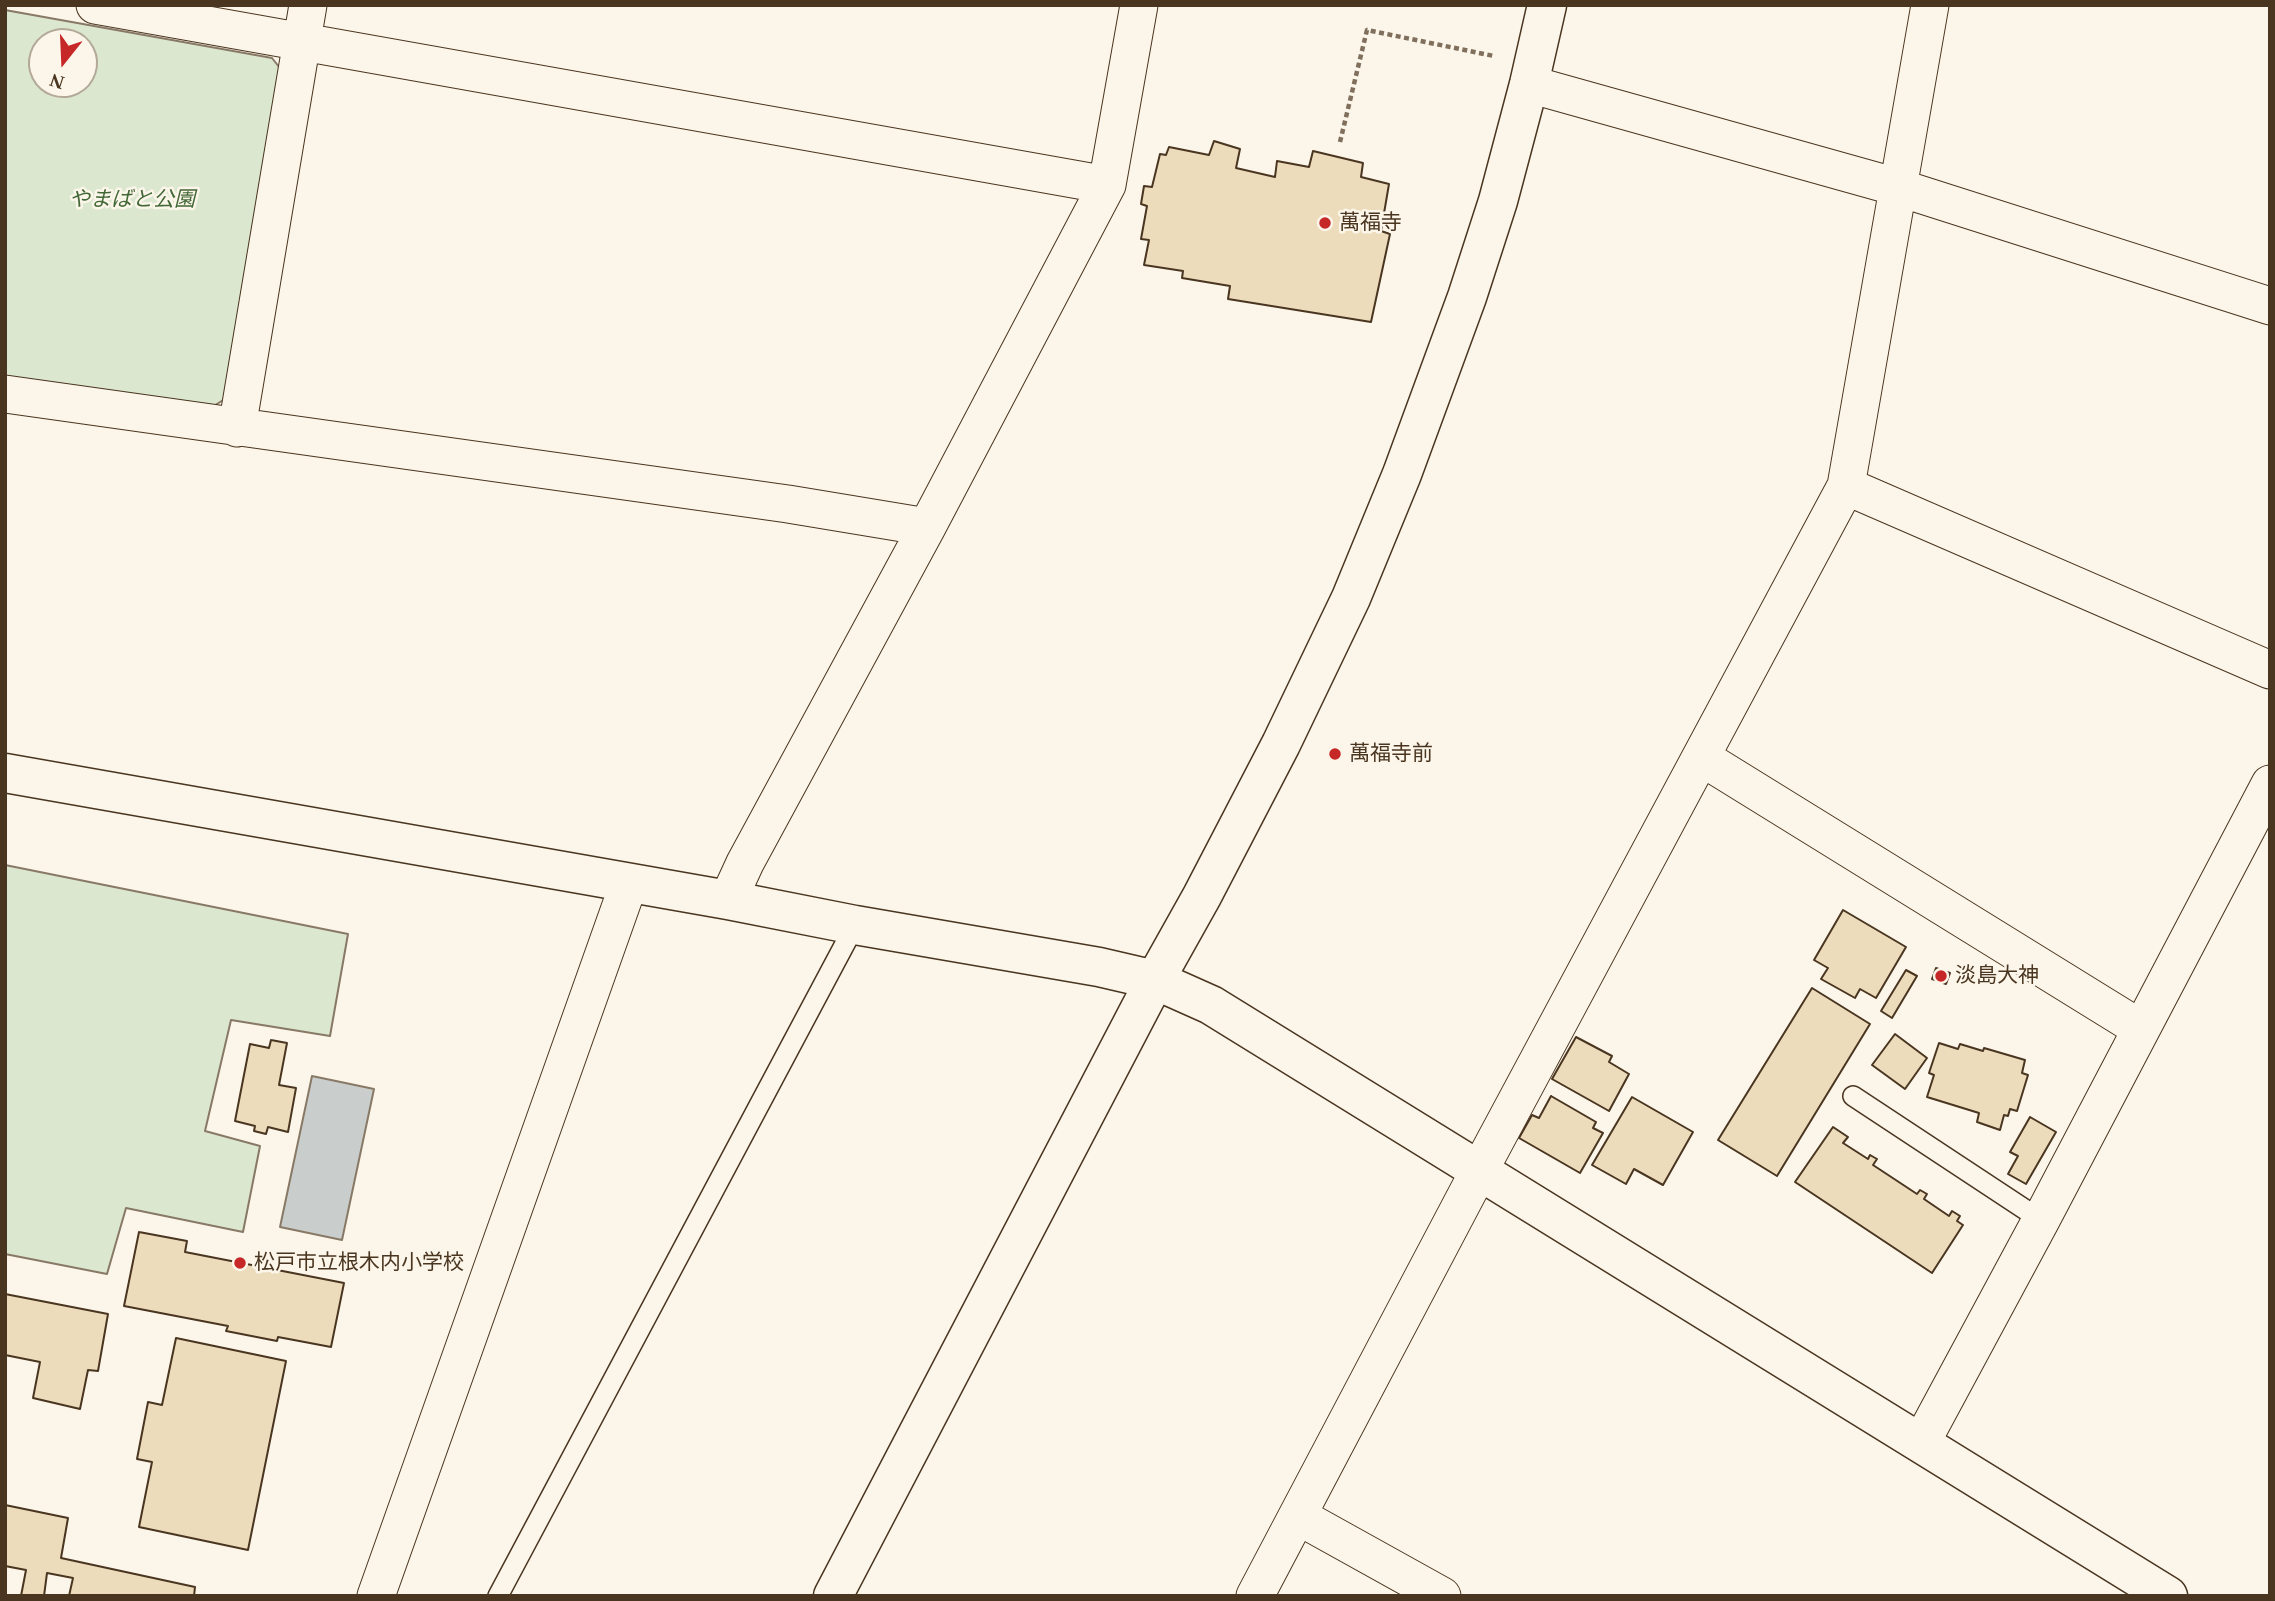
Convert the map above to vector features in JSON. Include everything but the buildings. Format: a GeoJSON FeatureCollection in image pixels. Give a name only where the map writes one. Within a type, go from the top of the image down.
{"type":"FeatureCollection","features":[{"type":"Feature","properties":{"kind":"street"},"geometry":{"type":"LineString","coordinates":[[95,5],[1107,185]]}},
{"type":"Feature","properties":{"kind":"street"},"geometry":{"type":"LineString","coordinates":[[237,428],[308,5]]}},
{"type":"Feature","properties":{"kind":"street"},"geometry":{"type":"LineString","coordinates":[[728,900],[745,863],[927,527],[1107,185],[1139,5]]}},
{"type":"Feature","properties":{"kind":"street"},"geometry":{"type":"LineString","coordinates":[[833,1596],[1281,744],[1351,598],[1402,474],[1467,297],[1498,201],[1547,5]]}},
{"type":"Feature","properties":{"kind":"street"},"geometry":{"type":"LineString","coordinates":[[1255,1596],[1846,486],[1930,5]]}},
{"type":"Feature","properties":{"kind":"street"},"geometry":{"type":"LineString","coordinates":[[1529,85],[1897,187],[2270,306]]}},
{"type":"Feature","properties":{"kind":"street"},"geometry":{"type":"LineString","coordinates":[[5,394],[788,504],[927,527]]}},
{"type":"Feature","properties":{"kind":"street"},"geometry":{"type":"LineString","coordinates":[[1846,486],[2270,670]]}},
{"type":"Feature","properties":{"kind":"street"},"geometry":{"type":"LineString","coordinates":[[1701,757],[2141,1029]]}},
{"type":"Feature","properties":{"kind":"street"},"geometry":{"type":"LineString","coordinates":[[5,773],[728,900],[1099,967],[1155,980],[1211,1005],[2168,1596]]}},
{"type":"Feature","properties":{"kind":"street"},"geometry":{"type":"LineString","coordinates":[[1921,1443],[2270,784]]}},
{"type":"Feature","properties":{"kind":"street"},"geometry":{"type":"LineString","coordinates":[[376,1596],[629,883]]}},
{"type":"Feature","properties":{"kind":"street"},"geometry":{"type":"LineString","coordinates":[[1298,1516],[1442,1596]]}},
{"type":"Feature","properties":{"kind":"lane"},"geometry":{"type":"LineString","coordinates":[[498,1596],[855,925]]}},
{"type":"Feature","properties":{"kind":"lane"},"geometry":{"type":"LineString","coordinates":[[1853,1096],[2041,1220]]}},
{"type":"Feature","properties":{"kind":"path"},"geometry":{"type":"LineString","coordinates":[[1340,142],[1367,30],[1494,56]]}},
{"type":"Feature","properties":{"kind":"green space","name":"やまばと公園"},"geometry":{"type":"Polygon","coordinates":[[[5,10],[272,58],[283,72],[225,399],[212,407],[5,377],[5,10]]]}},
{"type":"Feature","properties":{"kind":"green space"},"geometry":{"type":"Polygon","coordinates":[[[5,865],[348,934],[330,1036],[231,1020],[205,1131],[260,1146],[243,1232],[126,1208],[107,1274],[5,1254],[5,865]]]}},
{"type":"Feature","properties":{"kind":"shaded area"},"geometry":{"type":"Polygon","coordinates":[[[312,1076],[374,1089],[342,1240],[280,1227],[312,1076]]]}},
{"type":"Feature","properties":{"kind":"place","name":"萬福寺"},"geometry":{"type":"Point","coordinates":[1325,223]}},
{"type":"Feature","properties":{"kind":"place","name":"萬福寺前"},"geometry":{"type":"Point","coordinates":[1335,754]}},
{"type":"Feature","properties":{"kind":"place","name":"淡島大神"},"geometry":{"type":"Point","coordinates":[1941,976]}},
{"type":"Feature","properties":{"kind":"place","name":"松戸市立根木内小学校"},"geometry":{"type":"Point","coordinates":[240,1263]}}]}
